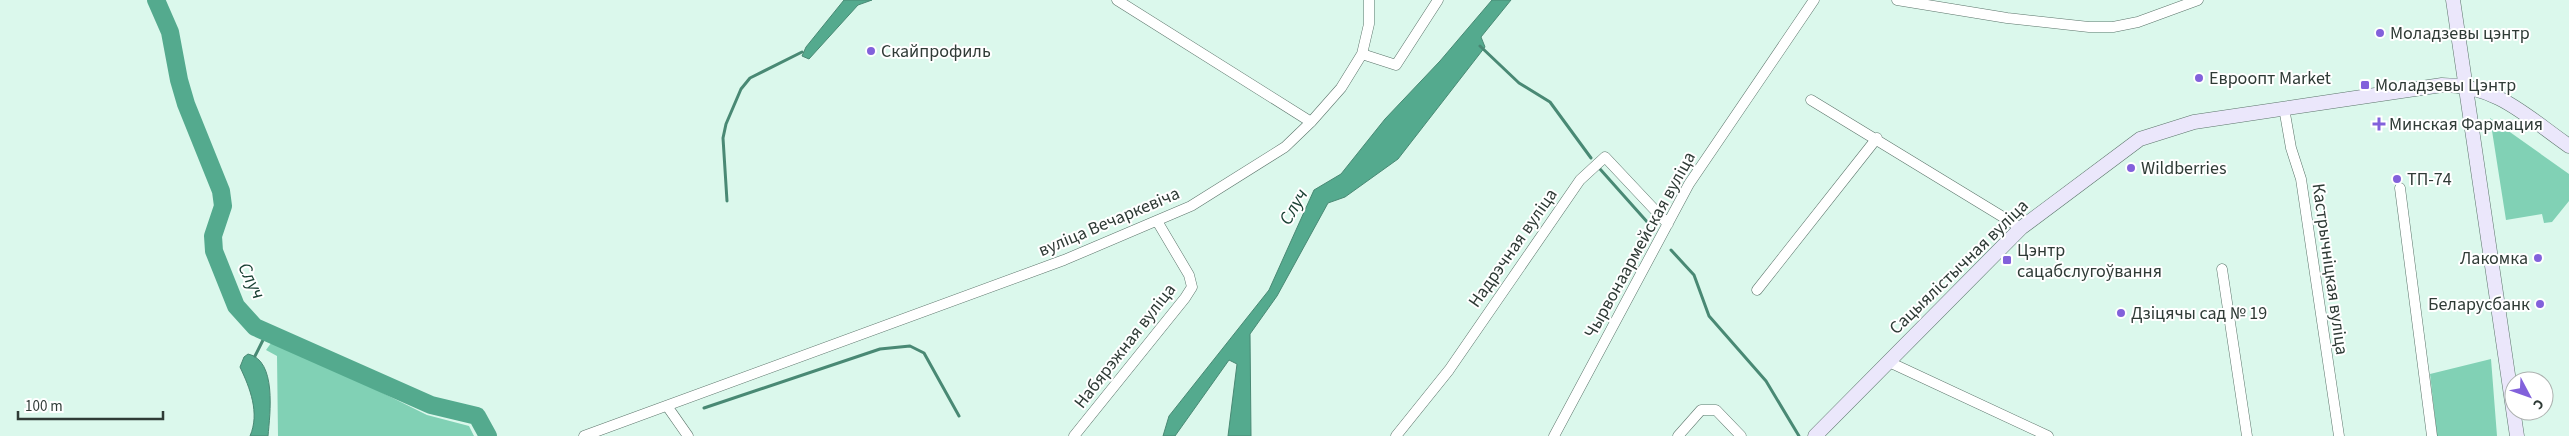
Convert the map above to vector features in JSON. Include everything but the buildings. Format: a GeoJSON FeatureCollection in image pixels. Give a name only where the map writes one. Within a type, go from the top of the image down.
{"type":"FeatureCollection","features":[{"type":"Feature","properties":{"kind":"main road"},"geometry":{"type":"LineString","coordinates":[[2453,0],[2517,436]]}},
{"type":"Feature","properties":{"kind":"main road","name":"Сацыялістычная вуліца"},"geometry":{"type":"LineString","coordinates":[[1815,436],[2021,228],[2140,138],[2194,122],[2442,85],[2465,85],[2494,94],[2569,146]]}},
{"type":"Feature","properties":{"kind":"street"},"geometry":{"type":"LineString","coordinates":[[1118,0],[1311,122]]}},
{"type":"Feature","properties":{"kind":"street","name":"вуліца Вечаркевіча"},"geometry":{"type":"LineString","coordinates":[[667,406],[1064,260],[1191,206],[1285,147],[1342,88],[1362,54],[1369,24],[1369,0]]}},
{"type":"Feature","properties":{"kind":"street"},"geometry":{"type":"LineString","coordinates":[[1362,54],[1396,65],[1438,0]]}},
{"type":"Feature","properties":{"kind":"street","name":"Чырвонаармейская вуліца"},"geometry":{"type":"LineString","coordinates":[[1554,436],[1689,184],[1814,0]]}},
{"type":"Feature","properties":{"kind":"street"},"geometry":{"type":"LineString","coordinates":[[1897,0],[2007,18],[2089,27],[2113,27],[2138,22],[2198,0]]}},
{"type":"Feature","properties":{"kind":"street"},"geometry":{"type":"LineString","coordinates":[[1811,100],[1877,138],[2021,228]]}},
{"type":"Feature","properties":{"kind":"street","name":"Кастрычніцкая вуліца"},"geometry":{"type":"LineString","coordinates":[[2284,108],[2291,148],[2301,179],[2338,436]]}},
{"type":"Feature","properties":{"kind":"street"},"geometry":{"type":"LineString","coordinates":[[1758,290],[1877,138]]}},
{"type":"Feature","properties":{"kind":"street","name":"Надрэчная вуліца"},"geometry":{"type":"LineString","coordinates":[[1396,436],[1449,370],[1580,180],[1606,156],[1668,224]]}},
{"type":"Feature","properties":{"kind":"street"},"geometry":{"type":"LineString","coordinates":[[2400,188],[2432,436]]}},
{"type":"Feature","properties":{"kind":"street","name":"Набярэжная вуліца"},"geometry":{"type":"LineString","coordinates":[[1074,436],[1186,298],[1192,287],[1189,275],[1157,221]]}},
{"type":"Feature","properties":{"kind":"street"},"geometry":{"type":"LineString","coordinates":[[2222,269],[2247,436]]}},
{"type":"Feature","properties":{"kind":"street"},"geometry":{"type":"LineString","coordinates":[[1889,362],[2028,432],[2048,436]]}},
{"type":"Feature","properties":{"kind":"street"},"geometry":{"type":"LineString","coordinates":[[584,436],[667,406],[688,436]]}},
{"type":"Feature","properties":{"kind":"street"},"geometry":{"type":"LineString","coordinates":[[1678,436],[1701,410],[1716,410],[1741,436]]}},
{"type":"Feature","properties":{"kind":"shaded area"},"geometry":{"type":"Polygon","coordinates":[[[844,0],[872,0],[858,5],[809,59],[802,56],[806,47],[844,0]]]}},
{"type":"Feature","properties":{"kind":"shaded area","name":"Случ"},"geometry":{"type":"Polygon","coordinates":[[[1492,0],[1511,0],[1481,37],[1485,47],[1398,159],[1345,197],[1328,203],[1277,296],[1250,334],[1251,436],[1228,436],[1237,364],[1229,360],[1175,436],[1163,436],[1169,416],[1269,290],[1314,190],[1341,174],[1385,119],[1440,61],[1492,0]]]}},
{"type":"Feature","properties":{"kind":"shaded area"},"geometry":{"type":"Polygon","coordinates":[[[2490,118],[2569,174],[2569,201],[2552,222],[2544,223],[2542,214],[2506,220],[2490,118]]]}},
{"type":"Feature","properties":{"kind":"shaded area"},"geometry":{"type":"Polygon","coordinates":[[[274,339],[427,415],[469,426],[474,436],[278,436],[277,356],[266,350],[274,339]]]}},
{"type":"Feature","properties":{"kind":"shaded area"},"geometry":{"type":"Polygon","coordinates":[[[248,354],[257,358],[264,366],[268,377],[270,415],[268,436],[250,436],[253,427],[254,410],[250,392],[240,367],[244,357],[248,354]]]}},
{"type":"Feature","properties":{"kind":"shaded area"},"geometry":{"type":"Polygon","coordinates":[[[2491,359],[2497,436],[2437,436],[2430,374],[2491,359]]]}},
{"type":"Feature","properties":{"kind":"waterway","name":"Случ"},"geometry":{"type":"LineString","coordinates":[[156,0],[170,32],[179,80],[186,104],[221,191],[223,206],[213,236],[214,251],[236,306],[255,327],[431,405],[477,416],[488,436]]}},
{"type":"Feature","properties":{"kind":"waterway"},"geometry":{"type":"LineString","coordinates":[[1480,46],[1519,83],[1550,102],[1591,158]]}},
{"type":"Feature","properties":{"kind":"waterway"},"geometry":{"type":"LineString","coordinates":[[727,201],[723,138],[726,124],[741,89],[750,78],[802,52]]}},
{"type":"Feature","properties":{"kind":"waterway"},"geometry":{"type":"LineString","coordinates":[[1600,169],[1649,224]]}},
{"type":"Feature","properties":{"kind":"waterway"},"geometry":{"type":"LineString","coordinates":[[1671,250],[1694,275],[1709,316],[1766,381],[1799,436]]}},
{"type":"Feature","properties":{"kind":"waterway"},"geometry":{"type":"LineString","coordinates":[[255,356],[267,332]]}},
{"type":"Feature","properties":{"kind":"waterway"},"geometry":{"type":"LineString","coordinates":[[704,408],[880,349],[910,346],[924,353],[959,416]]}},
{"type":"Feature","properties":{"kind":"place","name":"Моладзевы цэнтр"},"geometry":{"type":"Point","coordinates":[2380,33]}},
{"type":"Feature","properties":{"kind":"place","name":"Скайпрофиль"},"geometry":{"type":"Point","coordinates":[871,51]}},
{"type":"Feature","properties":{"kind":"place","name":"Евроопт Market"},"geometry":{"type":"Point","coordinates":[2199,78]}},
{"type":"Feature","properties":{"kind":"place","name":"Моладзевы Цэнтр"},"geometry":{"type":"Point","coordinates":[2365,85]}},
{"type":"Feature","properties":{"kind":"place","name":"Минская Фармация"},"geometry":{"type":"Point","coordinates":[2379,124]}},
{"type":"Feature","properties":{"kind":"place","name":"Wildberries"},"geometry":{"type":"Point","coordinates":[2131,168]}},
{"type":"Feature","properties":{"kind":"place","name":"ТП-74"},"geometry":{"type":"Point","coordinates":[2397,179]}},
{"type":"Feature","properties":{"kind":"place","name":"Лакомка"},"geometry":{"type":"Point","coordinates":[2538,258]}},
{"type":"Feature","properties":{"kind":"place","name":"Цэнтр сацабслугоўвання"},"geometry":{"type":"Point","coordinates":[2007,260]}},
{"type":"Feature","properties":{"kind":"place","name":"Беларусбанк"},"geometry":{"type":"Point","coordinates":[2540,304]}},
{"type":"Feature","properties":{"kind":"place","name":"Дзіцячы сад № 19"},"geometry":{"type":"Point","coordinates":[2121,313]}}]}
